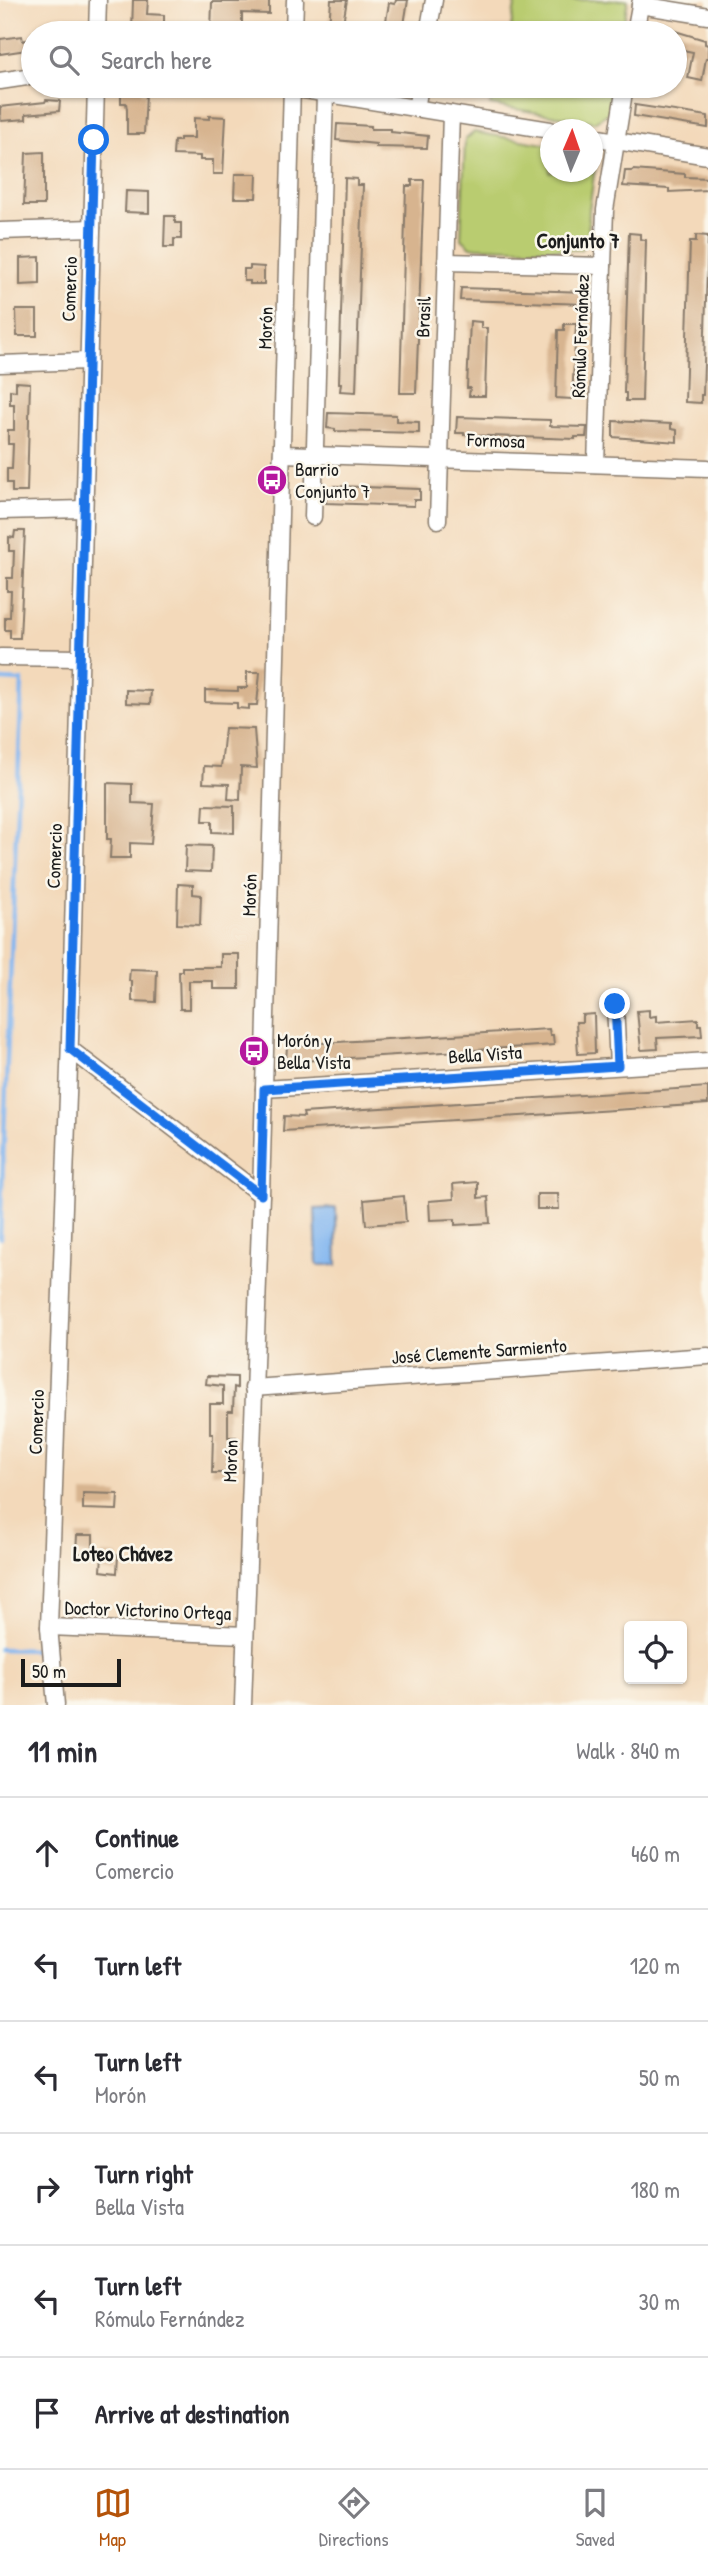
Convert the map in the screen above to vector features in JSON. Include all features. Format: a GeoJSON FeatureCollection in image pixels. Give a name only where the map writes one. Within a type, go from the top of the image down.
{"type":"FeatureCollection","features":[{"type":"Feature","properties":{"kind":"street"},"geometry":{"type":"LineString","coordinates":[[97,21],[98,0]]}},
{"type":"Feature","properties":{"kind":"street"},"geometry":{"type":"LineString","coordinates":[[294,21],[295,0]]}},
{"type":"Feature","properties":{"kind":"street"},"geometry":{"type":"LineString","coordinates":[[430,21],[434,0]]}},
{"type":"Feature","properties":{"kind":"street"},"geometry":{"type":"LineString","coordinates":[[637,21],[640,2],[708,16]]}},
{"type":"Feature","properties":{"kind":"street"},"geometry":{"type":"LineString","coordinates":[[0,81],[21,78]]}},
{"type":"Feature","properties":{"kind":"street","name":"Comercio"},"geometry":{"type":"LineString","coordinates":[[57,1705],[50,1627],[70,1049],[96,98]]}},
{"type":"Feature","properties":{"kind":"street","name":"Morón"},"geometry":{"type":"LineString","coordinates":[[243,1705],[261,1195],[292,98]]}},
{"type":"Feature","properties":{"kind":"street"},"geometry":{"type":"LineString","coordinates":[[313,517],[325,98]]}},
{"type":"Feature","properties":{"kind":"street"},"geometry":{"type":"LineString","coordinates":[[349,98],[540,128]]}},
{"type":"Feature","properties":{"kind":"street"},"geometry":{"type":"LineString","coordinates":[[416,109],[418,98]]}},
{"type":"Feature","properties":{"kind":"street","name":"Rómulo Fernández"},"geometry":{"type":"LineString","coordinates":[[596,464],[605,210],[623,98]]}},
{"type":"Feature","properties":{"kind":"street","name":"Brasil"},"geometry":{"type":"LineString","coordinates":[[438,520],[451,114]]}},
{"type":"Feature","properties":{"kind":"street"},"geometry":{"type":"LineString","coordinates":[[603,139],[708,156]]}},
{"type":"Feature","properties":{"kind":"street"},"geometry":{"type":"LineString","coordinates":[[0,231],[92,228]]}},
{"type":"Feature","properties":{"kind":"street"},"geometry":{"type":"LineString","coordinates":[[446,261],[603,266]]}},
{"type":"Feature","properties":{"kind":"street"},"geometry":{"type":"LineString","coordinates":[[0,364],[88,361]]}},
{"type":"Feature","properties":{"kind":"street","name":"Formosa"},"geometry":{"type":"LineString","coordinates":[[282,454],[708,468]]}},
{"type":"Feature","properties":{"kind":"street"},"geometry":{"type":"LineString","coordinates":[[0,511],[84,509]]}},
{"type":"Feature","properties":{"kind":"street"},"geometry":{"type":"LineString","coordinates":[[0,657],[80,658]]}},
{"type":"Feature","properties":{"kind":"street"},"geometry":{"type":"LineString","coordinates":[[615,1004],[618,1066]]}},
{"type":"Feature","properties":{"kind":"street"},"geometry":{"type":"LineString","coordinates":[[70,1049],[261,1195]]}},
{"type":"Feature","properties":{"kind":"street","name":"Bella Vista"},"geometry":{"type":"LineString","coordinates":[[264,1089],[708,1061]]}},
{"type":"Feature","properties":{"kind":"street","name":"José Clemente Sarmiento"},"geometry":{"type":"LineString","coordinates":[[253,1388],[708,1356]]}},
{"type":"Feature","properties":{"kind":"street","name":"Doctor Victorino Ortega"},"geometry":{"type":"LineString","coordinates":[[50,1627],[245,1635]]}},
{"type":"Feature","properties":{"kind":"green space"},"geometry":{"type":"Polygon","coordinates":[[[516,0],[628,0],[624,21],[512,21],[516,0]]]}},
{"type":"Feature","properties":{"kind":"green space"},"geometry":{"type":"Polygon","coordinates":[[[491,98],[612,98],[610,112],[599,119],[576,119],[490,105],[491,98]]]}},
{"type":"Feature","properties":{"kind":"green space"},"geometry":{"type":"Polygon","coordinates":[[[474,132],[540,143],[540,182],[593,182],[588,242],[580,250],[471,247],[461,238],[465,140],[474,132]]]}},
{"type":"Feature","properties":{"kind":"water"},"geometry":{"type":"Polygon","coordinates":[[[336,1208],[337,1265],[317,1265],[315,1209],[336,1208]]]}},
{"type":"Feature","properties":{"kind":"building"},"geometry":{"type":"Polygon","coordinates":[[[133,0],[148,0],[147,14],[164,15],[164,21],[132,21],[133,0]]]}},
{"type":"Feature","properties":{"kind":"building"},"geometry":{"type":"Polygon","coordinates":[[[269,0],[269,14],[242,13],[242,21],[211,21],[212,2],[269,0]]]}},
{"type":"Feature","properties":{"kind":"building"},"geometry":{"type":"Polygon","coordinates":[[[331,0],[347,0],[343,21],[329,21],[331,0]]]}},
{"type":"Feature","properties":{"kind":"building"},"geometry":{"type":"Polygon","coordinates":[[[396,0],[408,0],[405,21],[386,21],[389,3],[395,4],[396,0]]]}},
{"type":"Feature","properties":{"kind":"building"},"geometry":{"type":"Polygon","coordinates":[[[687,35],[705,40],[708,45],[708,58],[702,81],[688,78],[693,52],[687,51],[687,35]]]}},
{"type":"Feature","properties":{"kind":"building"},"geometry":{"type":"Polygon","coordinates":[[[21,36],[21,51],[0,54],[0,39],[21,36]]]}},
{"type":"Feature","properties":{"kind":"building"},"geometry":{"type":"Polygon","coordinates":[[[121,98],[146,98],[144,134],[127,134],[126,103],[121,103],[121,98]]]}},
{"type":"Feature","properties":{"kind":"building"},"geometry":{"type":"Polygon","coordinates":[[[46,100],[60,101],[59,111],[26,114],[26,119],[1,121],[0,107],[46,100]]]}},
{"type":"Feature","properties":{"kind":"building"},"geometry":{"type":"Polygon","coordinates":[[[635,105],[708,116],[708,128],[634,116],[635,105]]]}},
{"type":"Feature","properties":{"kind":"building"},"geometry":{"type":"Polygon","coordinates":[[[209,116],[226,117],[223,174],[213,174],[213,160],[200,160],[200,156],[173,155],[174,141],[194,138],[194,118],[209,119],[209,116]]]}},
{"type":"Feature","properties":{"kind":"building"},"geometry":{"type":"Polygon","coordinates":[[[337,124],[371,126],[371,129],[391,129],[391,132],[428,136],[427,148],[376,147],[376,144],[336,140],[337,124]]]}},
{"type":"Feature","properties":{"kind":"building"},"geometry":{"type":"Polygon","coordinates":[[[44,152],[44,205],[24,205],[26,153],[44,152]]]}},
{"type":"Feature","properties":{"kind":"building"},"geometry":{"type":"Polygon","coordinates":[[[625,171],[708,178],[708,190],[669,192],[669,189],[623,186],[625,171]]]}},
{"type":"Feature","properties":{"kind":"building"},"geometry":{"type":"Polygon","coordinates":[[[235,174],[257,174],[256,198],[234,198],[235,174]]]}},
{"type":"Feature","properties":{"kind":"building"},"geometry":{"type":"Polygon","coordinates":[[[345,178],[357,179],[357,185],[363,185],[356,392],[340,391],[339,383],[345,178]]]}},
{"type":"Feature","properties":{"kind":"building"},"geometry":{"type":"Polygon","coordinates":[[[412,180],[424,180],[416,393],[400,393],[406,186],[412,186],[412,180]]]}},
{"type":"Feature","properties":{"kind":"building"},"geometry":{"type":"Polygon","coordinates":[[[126,191],[149,192],[149,213],[125,212],[126,191]]]}},
{"type":"Feature","properties":{"kind":"building"},"geometry":{"type":"Polygon","coordinates":[[[165,216],[175,216],[175,223],[181,223],[181,239],[174,239],[174,247],[164,247],[165,216]]]}},
{"type":"Feature","properties":{"kind":"building"},"geometry":{"type":"Polygon","coordinates":[[[629,233],[640,234],[640,239],[646,240],[642,401],[626,401],[624,393],[629,233]]]}},
{"type":"Feature","properties":{"kind":"building"},"geometry":{"type":"Polygon","coordinates":[[[696,235],[708,236],[701,403],[685,402],[690,241],[696,241],[696,235]]]}},
{"type":"Feature","properties":{"kind":"building"},"geometry":{"type":"Polygon","coordinates":[[[40,257],[40,284],[20,285],[20,258],[40,257]]]}},
{"type":"Feature","properties":{"kind":"building"},"geometry":{"type":"Polygon","coordinates":[[[250,266],[264,267],[264,284],[244,281],[244,269],[250,269],[250,266]]]}},
{"type":"Feature","properties":{"kind":"building"},"geometry":{"type":"Polygon","coordinates":[[[461,288],[587,292],[587,304],[460,300],[461,288]]]}},
{"type":"Feature","properties":{"kind":"building"},"geometry":{"type":"Polygon","coordinates":[[[16,310],[37,310],[37,336],[17,336],[16,310]]]}},
{"type":"Feature","properties":{"kind":"building"},"geometry":{"type":"Polygon","coordinates":[[[470,321],[481,322],[481,328],[487,328],[485,396],[469,396],[470,388],[467,388],[470,321]]]}},
{"type":"Feature","properties":{"kind":"building"},"geometry":{"type":"Polygon","coordinates":[[[564,324],[576,324],[572,399],[556,398],[558,330],[564,330],[564,324]]]}},
{"type":"Feature","properties":{"kind":"building"},"geometry":{"type":"Polygon","coordinates":[[[16,382],[30,383],[27,492],[12,492],[12,483],[7,483],[7,469],[12,469],[13,444],[8,444],[8,430],[14,430],[14,404],[10,404],[10,390],[16,391],[16,382]]]}},
{"type":"Feature","properties":{"kind":"building"},"geometry":{"type":"Polygon","coordinates":[[[328,413],[396,415],[396,421],[419,422],[419,433],[335,431],[327,428],[328,413]]]}},
{"type":"Feature","properties":{"kind":"building"},"geometry":{"type":"Polygon","coordinates":[[[457,417],[550,420],[550,426],[587,427],[586,437],[575,439],[464,435],[456,433],[457,417]]]}},
{"type":"Feature","properties":{"kind":"building"},"geometry":{"type":"Polygon","coordinates":[[[613,421],[671,424],[671,429],[677,430],[677,442],[613,437],[613,421]]]}},
{"type":"Feature","properties":{"kind":"building"},"geometry":{"type":"Polygon","coordinates":[[[326,488],[420,489],[420,500],[414,500],[414,506],[326,503],[326,488]]]}},
{"type":"Feature","properties":{"kind":"building"},"geometry":{"type":"Polygon","coordinates":[[[15,531],[25,531],[20,638],[10,638],[10,630],[5,630],[5,617],[10,617],[11,591],[7,591],[7,578],[13,578],[14,551],[9,551],[9,537],[14,538],[15,531]]]}},
{"type":"Feature","properties":{"kind":"building"},"geometry":{"type":"Polygon","coordinates":[[[247,672],[260,672],[257,705],[249,705],[249,709],[237,708],[237,703],[205,702],[205,690],[238,691],[238,688],[247,688],[247,672]]]}},
{"type":"Feature","properties":{"kind":"building"},"geometry":{"type":"Polygon","coordinates":[[[126,690],[151,691],[150,704],[126,703],[126,690]]]}},
{"type":"Feature","properties":{"kind":"building"},"geometry":{"type":"Polygon","coordinates":[[[225,728],[254,729],[257,768],[241,767],[240,800],[228,799],[229,784],[203,783],[204,766],[221,767],[225,728]]]}},
{"type":"Feature","properties":{"kind":"building"},"geometry":{"type":"Polygon","coordinates":[[[107,783],[132,784],[132,803],[154,804],[151,844],[130,843],[130,858],[110,858],[111,839],[107,839],[107,783]]]}},
{"type":"Feature","properties":{"kind":"building"},"geometry":{"type":"Polygon","coordinates":[[[204,805],[234,806],[234,833],[212,832],[212,821],[203,821],[204,805]]]}},
{"type":"Feature","properties":{"kind":"building"},"geometry":{"type":"Polygon","coordinates":[[[186,845],[212,846],[211,872],[185,871],[186,845]]]}},
{"type":"Feature","properties":{"kind":"building"},"geometry":{"type":"Polygon","coordinates":[[[178,884],[193,885],[193,894],[201,895],[200,925],[177,924],[178,884]]]}},
{"type":"Feature","properties":{"kind":"building"},"geometry":{"type":"Polygon","coordinates":[[[221,954],[239,954],[239,989],[213,989],[213,981],[189,981],[189,1009],[180,1009],[179,971],[182,971],[182,967],[221,967],[221,954]]]}},
{"type":"Feature","properties":{"kind":"building"},"geometry":{"type":"Polygon","coordinates":[[[130,969],[157,970],[156,1002],[132,1001],[130,969]]]}},
{"type":"Feature","properties":{"kind":"building"},"geometry":{"type":"Polygon","coordinates":[[[649,1010],[649,1017],[656,1016],[656,1022],[698,1019],[702,1036],[657,1038],[658,1049],[641,1050],[637,1011],[649,1010]]]}},
{"type":"Feature","properties":{"kind":"building"},"geometry":{"type":"Polygon","coordinates":[[[594,1014],[595,1053],[578,1054],[576,1022],[582,1022],[582,1015],[594,1014]]]}},
{"type":"Feature","properties":{"kind":"building"},"geometry":{"type":"Polygon","coordinates":[[[549,1029],[554,1045],[286,1062],[287,1046],[549,1029]]]}},
{"type":"Feature","properties":{"kind":"building"},"geometry":{"type":"Polygon","coordinates":[[[708,1087],[708,1104],[283,1131],[284,1116],[304,1117],[303,1113],[708,1087]]]}},
{"type":"Feature","properties":{"kind":"building"},"geometry":{"type":"Polygon","coordinates":[[[478,1182],[478,1198],[488,1197],[490,1223],[455,1225],[455,1219],[430,1220],[429,1201],[454,1199],[453,1184],[478,1182]]]}},
{"type":"Feature","properties":{"kind":"building"},"geometry":{"type":"Polygon","coordinates":[[[537,1194],[558,1194],[559,1209],[537,1209],[537,1194]]]}},
{"type":"Feature","properties":{"kind":"building"},"geometry":{"type":"Polygon","coordinates":[[[404,1196],[406,1222],[366,1225],[364,1200],[404,1196]]]}},
{"type":"Feature","properties":{"kind":"building"},"geometry":{"type":"Polygon","coordinates":[[[207,1376],[237,1377],[233,1411],[228,1411],[228,1437],[236,1437],[235,1447],[232,1447],[231,1473],[212,1473],[213,1434],[210,1434],[210,1404],[223,1404],[223,1386],[206,1384],[207,1376]]]}},
{"type":"Feature","properties":{"kind":"building"},"geometry":{"type":"Polygon","coordinates":[[[83,1493],[118,1494],[117,1510],[83,1509],[83,1493]]]}},
{"type":"Feature","properties":{"kind":"building"},"geometry":{"type":"Polygon","coordinates":[[[77,1535],[93,1535],[93,1554],[76,1553],[77,1535]]]}},
{"type":"Feature","properties":{"kind":"building"},"geometry":{"type":"Polygon","coordinates":[[[102,1554],[118,1555],[117,1573],[101,1571],[102,1554]]]}},
{"type":"Feature","properties":{"kind":"waterway"},"geometry":{"type":"LineString","coordinates":[[0,680],[22,681],[0,1238]]}},
{"type":"Feature","properties":{"kind":"waterway"},"geometry":{"type":"LineString","coordinates":[[0,1649],[39,1650]]}},
{"type":"Feature","properties":{"kind":"place","name":"Barrio Conjunto 7"},"geometry":{"type":"Point","coordinates":[272,480]}},
{"type":"Feature","properties":{"kind":"place","name":"Morón y Bella Vista"},"geometry":{"type":"Point","coordinates":[254,1051]}},
{"type":"Feature","properties":{"kind":"district","name":"Conjunto 7"},"geometry":{"type":"Point","coordinates":[578,240]}},
{"type":"Feature","properties":{"kind":"district","name":"Loteo Chávez"},"geometry":{"type":"Point","coordinates":[123,1553]}},
{"type":"Feature","properties":{"kind":"route"},"geometry":{"type":"LineString","coordinates":[[94,140],[70,1049],[261,1195],[264,1089],[618,1066],[615,1004]]}}]}
